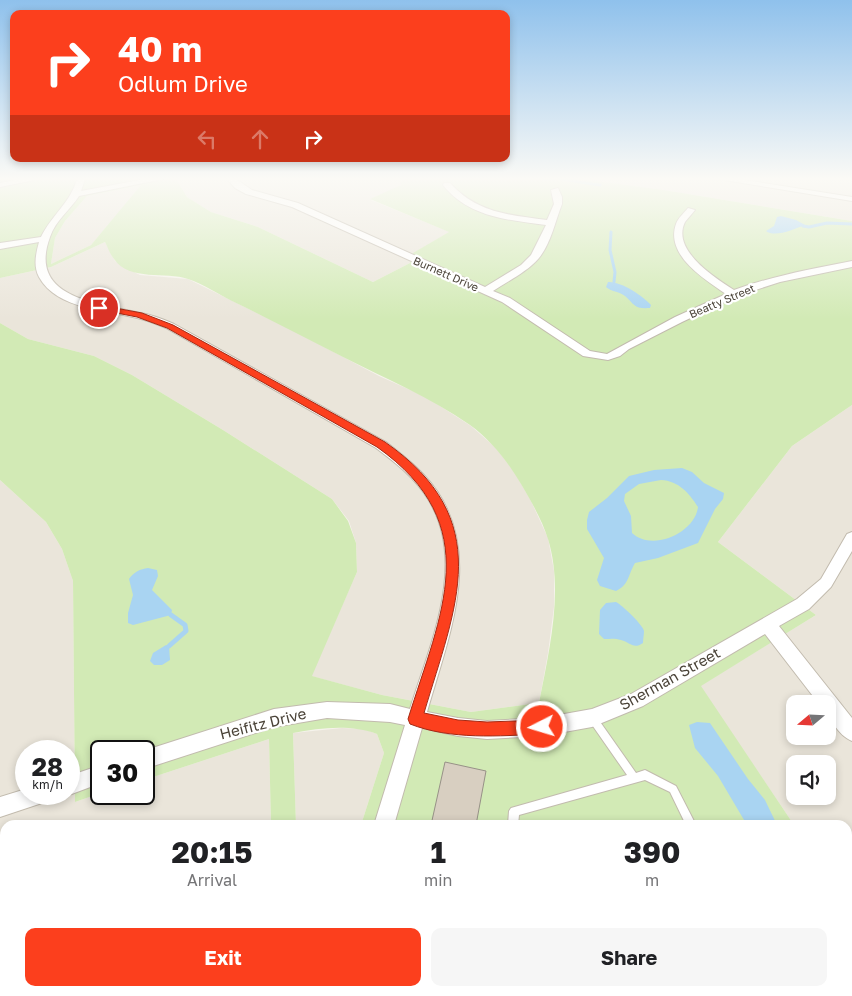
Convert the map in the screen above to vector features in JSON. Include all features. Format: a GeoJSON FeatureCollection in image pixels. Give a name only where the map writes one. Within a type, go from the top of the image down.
{"type":"FeatureCollection","features":[{"type":"Feature","properties":{"kind":"street"},"geometry":{"type":"LineString","coordinates":[[53,225],[44,239],[40,265],[44,278],[62,294],[76,302],[89,306],[139,315],[170,326],[381,445],[402,460],[419,477],[435,498],[447,523],[454,572],[448,610],[385,820]]}},
{"type":"Feature","properties":{"kind":"street","name":"Burnett Drive"},"geometry":{"type":"LineString","coordinates":[[340,225],[506,300],[587,354],[600,357]]}},
{"type":"Feature","properties":{"kind":"street"},"geometry":{"type":"LineString","coordinates":[[486,291],[524,267],[535,257],[550,225]]}},
{"type":"Feature","properties":{"kind":"street"},"geometry":{"type":"LineString","coordinates":[[680,225],[679,243],[683,252],[700,271],[733,294]]}},
{"type":"Feature","properties":{"kind":"street"},"geometry":{"type":"LineString","coordinates":[[0,246],[44,239]]}},
{"type":"Feature","properties":{"kind":"street","name":"Beatty Street"},"geometry":{"type":"LineString","coordinates":[[600,357],[616,354],[625,347],[733,294],[781,278],[852,264]]}},
{"type":"Feature","properties":{"kind":"street","name":"Sherman Street"},"geometry":{"type":"LineString","coordinates":[[415,719],[458,727],[504,730],[542,727],[592,718],[637,700],[816,594],[832,574],[852,538]]}},
{"type":"Feature","properties":{"kind":"street"},"geometry":{"type":"LineString","coordinates":[[768,624],[852,732]]}},
{"type":"Feature","properties":{"kind":"street","name":"Heifitz Drive"},"geometry":{"type":"LineString","coordinates":[[155,756],[248,725],[307,712],[369,710],[415,719]]}},
{"type":"Feature","properties":{"kind":"street"},"geometry":{"type":"LineString","coordinates":[[0,807],[15,802]]}},
{"type":"Feature","properties":{"kind":"lane"},"geometry":{"type":"LineString","coordinates":[[592,718],[634,778]]}},
{"type":"Feature","properties":{"kind":"lane"},"geometry":{"type":"LineString","coordinates":[[513,820],[514,811],[645,775],[672,789],[688,820]]}},
{"type":"Feature","properties":{"kind":"shaded area"},"geometry":{"type":"Polygon","coordinates":[[[62,225],[108,225],[91,245],[51,264],[55,238],[62,225]]]}},
{"type":"Feature","properties":{"kind":"shaded area"},"geometry":{"type":"Polygon","coordinates":[[[253,225],[434,225],[450,232],[414,253],[410,263],[373,282],[253,225]]]}},
{"type":"Feature","properties":{"kind":"shaded area"},"geometry":{"type":"Polygon","coordinates":[[[105,242],[115,261],[126,268],[140,275],[188,279],[298,333],[379,376],[426,397],[471,426],[496,448],[515,473],[531,501],[548,538],[554,571],[554,607],[539,703],[471,712],[382,695],[311,676],[357,572],[356,543],[349,521],[332,499],[132,375],[94,356],[28,339],[0,323],[0,278],[51,267],[105,242]]]}},
{"type":"Feature","properties":{"kind":"shaded area"},"geometry":{"type":"Polygon","coordinates":[[[852,405],[852,820],[791,820],[700,686],[816,615],[718,542],[792,446],[852,405]]]}},
{"type":"Feature","properties":{"kind":"shaded area"},"geometry":{"type":"Polygon","coordinates":[[[0,480],[46,522],[62,549],[73,581],[74,740],[15,740],[15,805],[80,805],[80,800],[90,797],[90,805],[155,805],[155,776],[269,739],[271,820],[0,820],[0,480]]]}},
{"type":"Feature","properties":{"kind":"shaded area"},"geometry":{"type":"Polygon","coordinates":[[[342,728],[365,729],[377,734],[384,753],[363,820],[296,820],[293,733],[342,728]]]}},
{"type":"Feature","properties":{"kind":"green space"},"geometry":{"type":"Polygon","coordinates":[[[0,225],[62,225],[55,238],[51,264],[91,245],[107,225],[253,225],[373,282],[410,263],[413,253],[449,232],[433,225],[852,225],[852,405],[792,446],[718,542],[816,615],[701,686],[791,820],[363,820],[384,753],[377,734],[346,728],[324,728],[293,733],[296,820],[271,820],[269,739],[155,776],[155,740],[90,740],[90,797],[80,800],[80,740],[74,740],[73,581],[62,549],[46,522],[0,480],[0,323],[28,339],[94,356],[132,375],[332,499],[348,521],[356,543],[357,572],[312,676],[382,695],[471,712],[539,703],[547,663],[555,600],[553,559],[543,525],[505,460],[485,437],[470,425],[408,389],[194,281],[179,277],[149,275],[129,271],[114,259],[105,242],[51,267],[0,278],[0,225]]]}},
{"type":"Feature","properties":{"kind":"water"},"geometry":{"type":"Polygon","coordinates":[[[804,225],[790,231],[774,234],[766,231],[774,226],[804,225]]]}},
{"type":"Feature","properties":{"kind":"water"},"geometry":{"type":"Polygon","coordinates":[[[608,282],[619,284],[631,290],[647,301],[651,305],[650,308],[635,306],[623,294],[606,287],[608,282]]]}},
{"type":"Feature","properties":{"kind":"water"},"geometry":{"type":"Polygon","coordinates":[[[682,468],[692,472],[704,483],[724,493],[723,499],[715,509],[698,543],[658,558],[635,563],[626,583],[616,591],[600,586],[597,580],[604,558],[587,529],[589,512],[607,498],[629,476],[654,470],[682,468]],[[661,480],[639,484],[625,494],[624,501],[631,516],[632,533],[640,538],[650,541],[671,537],[689,525],[695,516],[698,507],[691,497],[678,485],[661,480]]]}},
{"type":"Feature","properties":{"kind":"water"},"geometry":{"type":"Polygon","coordinates":[[[148,568],[157,570],[158,576],[152,590],[172,610],[171,615],[133,625],[128,623],[128,613],[133,595],[129,579],[137,571],[148,568]]]}},
{"type":"Feature","properties":{"kind":"water"},"geometry":{"type":"Polygon","coordinates":[[[616,602],[632,615],[644,631],[643,643],[640,645],[634,646],[619,639],[604,639],[599,634],[600,610],[606,603],[616,602]]]}},
{"type":"Feature","properties":{"kind":"water"},"geometry":{"type":"Polygon","coordinates":[[[166,645],[169,646],[170,660],[162,665],[154,665],[150,661],[153,653],[166,645]]]}},
{"type":"Feature","properties":{"kind":"water"},"geometry":{"type":"Polygon","coordinates":[[[697,722],[710,723],[748,779],[765,800],[775,820],[744,820],[718,776],[695,748],[689,725],[697,722]]]}},
{"type":"Feature","properties":{"kind":"building"},"geometry":{"type":"Polygon","coordinates":[[[445,762],[486,771],[477,820],[432,820],[445,762]]]}},
{"type":"Feature","properties":{"kind":"waterway"},"geometry":{"type":"LineString","coordinates":[[803,226],[816,225]]}},
{"type":"Feature","properties":{"kind":"waterway"},"geometry":{"type":"LineString","coordinates":[[611,232],[610,250],[615,272],[614,282]]}},
{"type":"Feature","properties":{"kind":"waterway"},"geometry":{"type":"LineString","coordinates":[[169,646],[186,631],[185,625],[171,615]]}},
{"type":"Feature","properties":{"kind":"route"},"geometry":{"type":"LineString","coordinates":[[99,308],[139,315],[170,326],[381,445],[402,460],[419,477],[435,498],[447,523],[454,572],[448,610],[415,719],[487,730],[542,727]]}}]}
